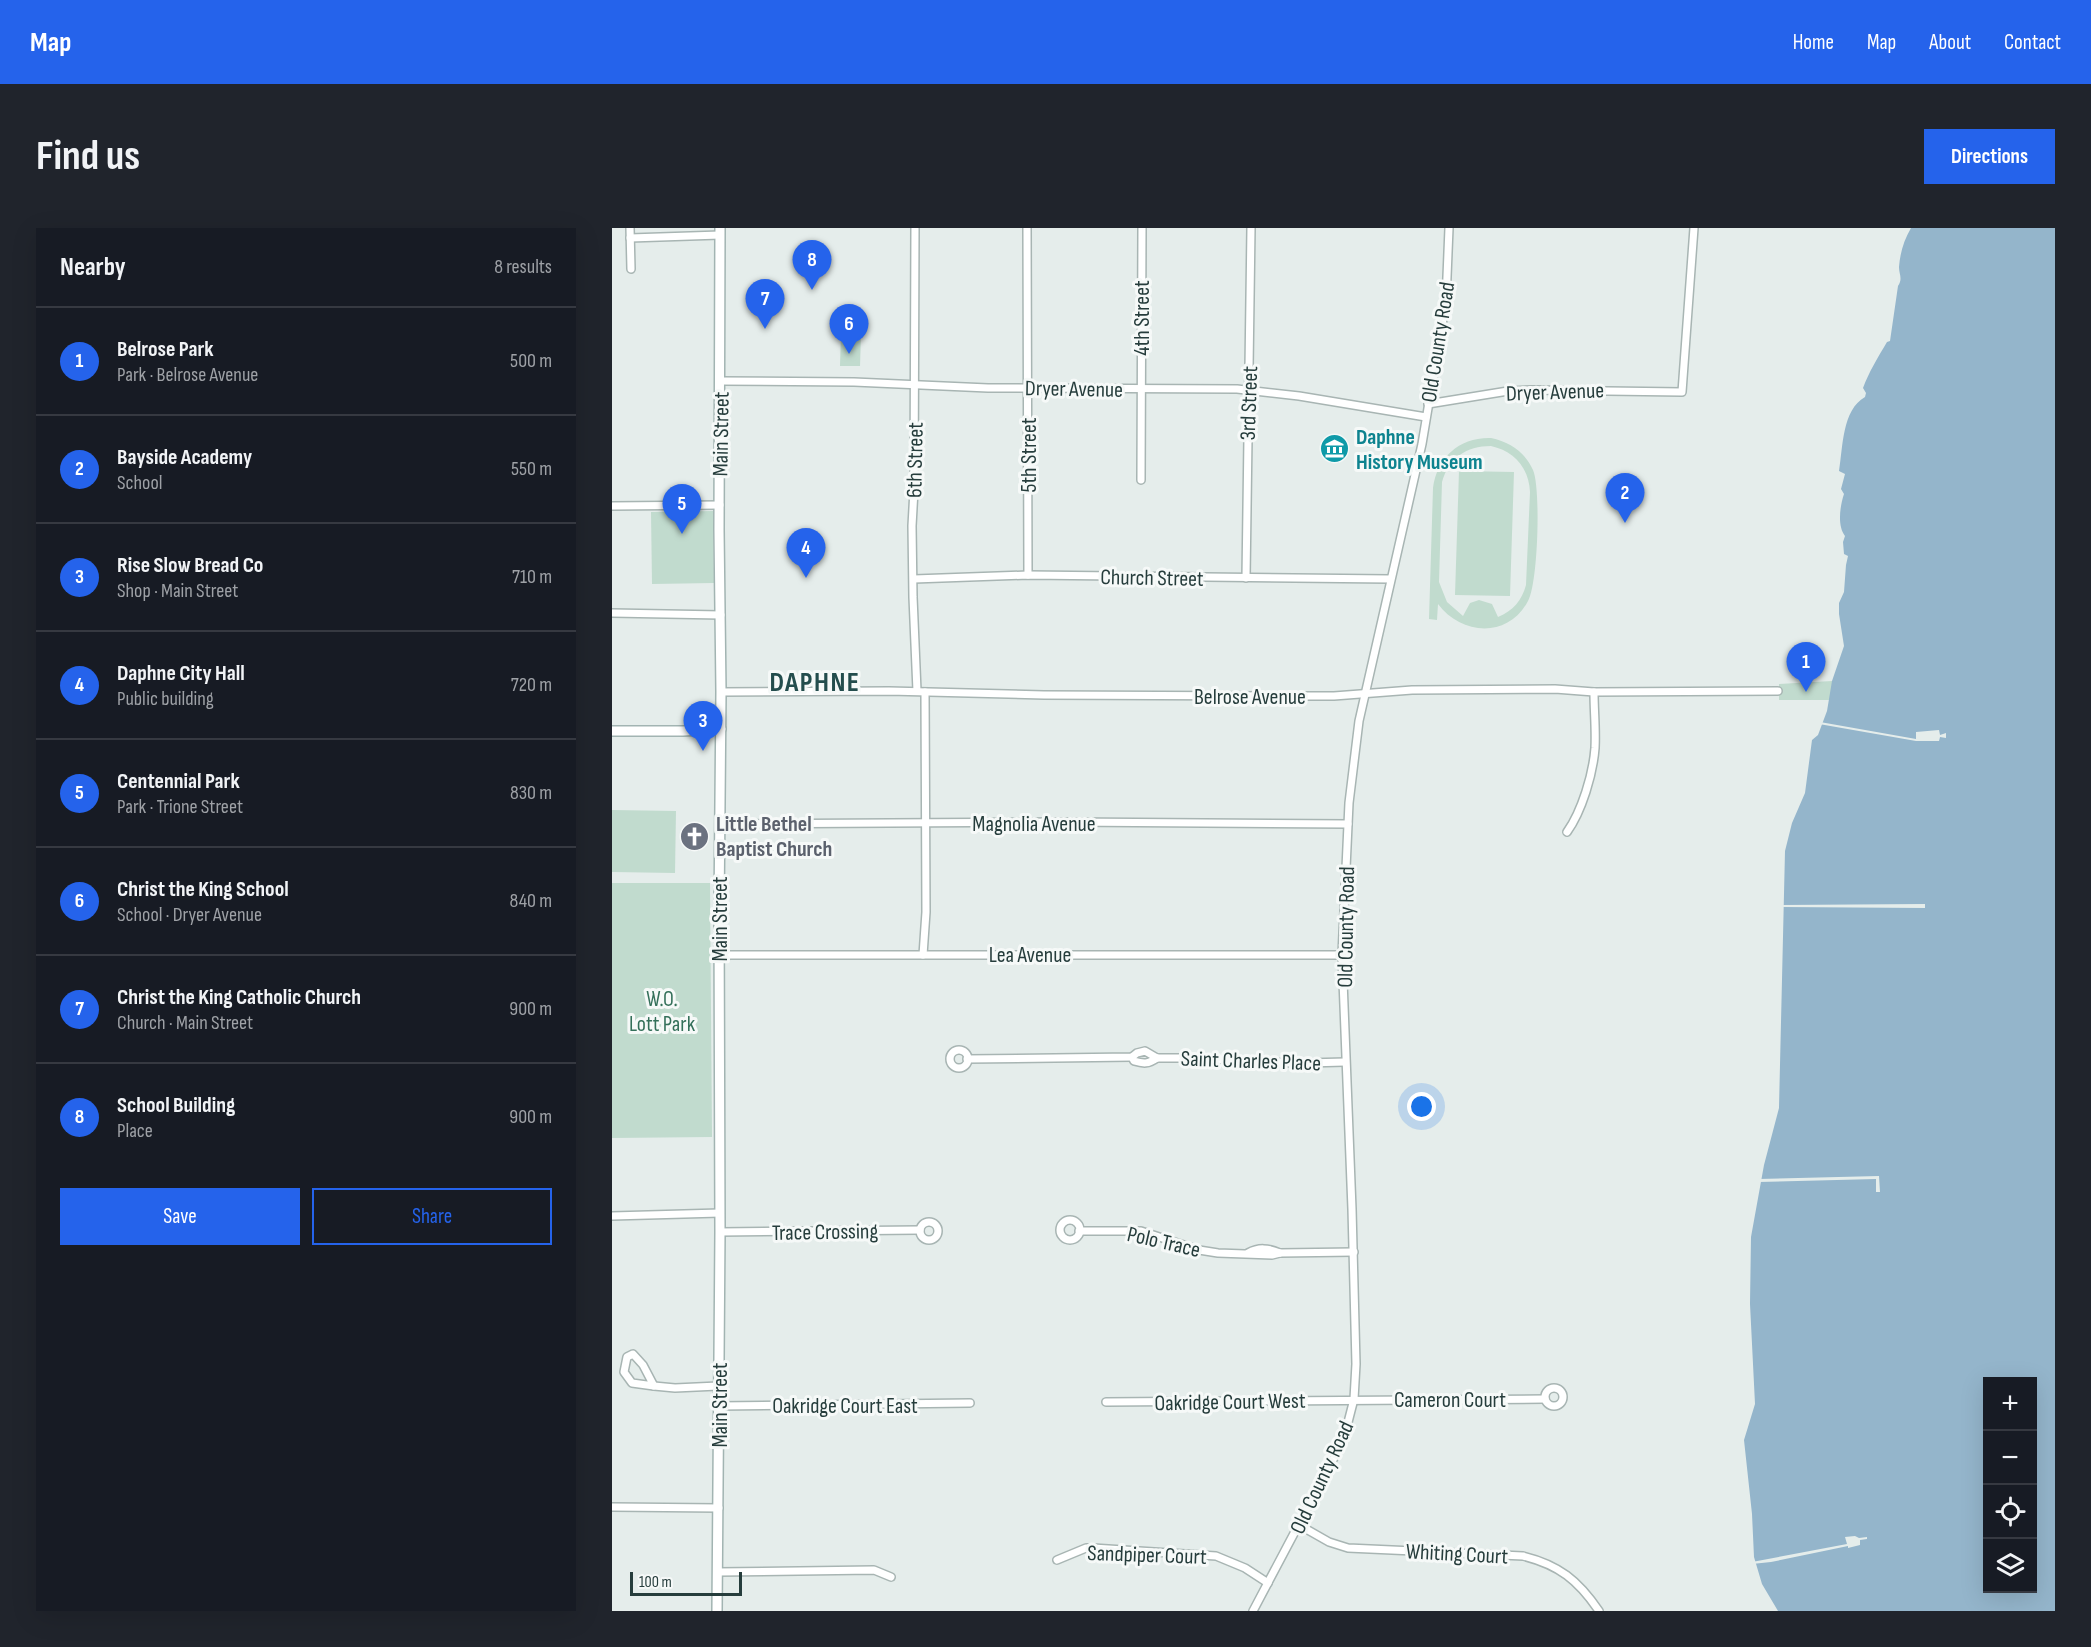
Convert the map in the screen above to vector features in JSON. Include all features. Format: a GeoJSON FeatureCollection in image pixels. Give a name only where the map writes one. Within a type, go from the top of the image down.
{"type":"FeatureCollection","features":[{"type":"Feature","properties":{"kind":"main road","name":"Main Street"},"geometry":{"type":"LineString","coordinates":[[717,1611],[720,1406],[718,1386],[720,1213],[718,957],[722,692],[720,232]]}},
{"type":"Feature","properties":{"kind":"main road"},"geometry":{"type":"LineString","coordinates":[[612,731],[721,729]]}},
{"type":"Feature","properties":{"kind":"street"},"geometry":{"type":"LineString","coordinates":[[630,228],[631,269]]}},
{"type":"Feature","properties":{"kind":"street","name":"6th Street"},"geometry":{"type":"LineString","coordinates":[[915,228],[912,526],[926,822],[926,912],[923,955]]}},
{"type":"Feature","properties":{"kind":"street","name":"5th Street"},"geometry":{"type":"LineString","coordinates":[[1027,228],[1028,575]]}},
{"type":"Feature","properties":{"kind":"street","name":"4th Street"},"geometry":{"type":"LineString","coordinates":[[1141,480],[1142,228]]}},
{"type":"Feature","properties":{"kind":"street","name":"3rd Street"},"geometry":{"type":"LineString","coordinates":[[1246,578],[1251,228]]}},
{"type":"Feature","properties":{"kind":"street","name":"Old County Road"},"geometry":{"type":"LineString","coordinates":[[1253,1611],[1347,1430],[1354,1399],[1356,1364],[1354,1252],[1342,955],[1348,824],[1356,740],[1365,693],[1422,444],[1446,301],[1449,228]]}},
{"type":"Feature","properties":{"kind":"street","name":"Dryer Avenue"},"geometry":{"type":"LineString","coordinates":[[1428,404],[1508,391],[1682,392],[1694,228]]}},
{"type":"Feature","properties":{"kind":"street"},"geometry":{"type":"LineString","coordinates":[[630,238],[720,232]]}},
{"type":"Feature","properties":{"kind":"street","name":"Dryer Avenue"},"geometry":{"type":"LineString","coordinates":[[721,381],[843,382],[987,388],[1247,389],[1426,417]]}},
{"type":"Feature","properties":{"kind":"street"},"geometry":{"type":"LineString","coordinates":[[612,506],[720,505]]}},
{"type":"Feature","properties":{"kind":"street","name":"Church Street"},"geometry":{"type":"LineString","coordinates":[[914,579],[1028,575],[1390,579]]}},
{"type":"Feature","properties":{"kind":"street"},"geometry":{"type":"LineString","coordinates":[[612,613],[722,615]]}},
{"type":"Feature","properties":{"kind":"street","name":"Belrose Avenue"},"geometry":{"type":"LineString","coordinates":[[722,692],[1334,696],[1412,690],[1778,691]]}},
{"type":"Feature","properties":{"kind":"street"},"geometry":{"type":"LineString","coordinates":[[1567,832],[1580,809],[1593,760],[1595,749],[1594,692]]}},
{"type":"Feature","properties":{"kind":"street","name":"Magnolia Avenue"},"geometry":{"type":"LineString","coordinates":[[720,824],[926,822],[1348,824]]}},
{"type":"Feature","properties":{"kind":"street","name":"Lea Avenue"},"geometry":{"type":"LineString","coordinates":[[718,957],[730,955],[1342,955]]}},
{"type":"Feature","properties":{"kind":"street","name":"Saint Charles Place"},"geometry":{"type":"LineString","coordinates":[[968,1059],[1132,1057],[1145,1051],[1157,1058],[1297,1063],[1345,1062]]}},
{"type":"Feature","properties":{"kind":"street","name":"Saint Charles Place"},"geometry":{"type":"LineString","coordinates":[[1132,1057],[1134,1061],[1143,1064],[1157,1058]]}},
{"type":"Feature","properties":{"kind":"street"},"geometry":{"type":"LineString","coordinates":[[612,1216],[720,1213]]}},
{"type":"Feature","properties":{"kind":"street","name":"Trace Crossing"},"geometry":{"type":"LineString","coordinates":[[720,1232],[920,1230]]}},
{"type":"Feature","properties":{"kind":"street","name":"Polo Trace"},"geometry":{"type":"LineString","coordinates":[[1079,1231],[1141,1232],[1199,1250],[1218,1253],[1272,1255],[1280,1252],[1354,1252]]}},
{"type":"Feature","properties":{"kind":"street"},"geometry":{"type":"LineString","coordinates":[[654,1386],[643,1365],[633,1354],[627,1357],[624,1372],[632,1383],[654,1386],[675,1388],[718,1386]]}},
{"type":"Feature","properties":{"kind":"street","name":"Cameron Court"},"geometry":{"type":"LineString","coordinates":[[1354,1399],[1545,1399]]}},
{"type":"Feature","properties":{"kind":"street","name":"Oakridge Court West"},"geometry":{"type":"LineString","coordinates":[[1106,1402],[1354,1399]]}},
{"type":"Feature","properties":{"kind":"street","name":"Oakridge Court East"},"geometry":{"type":"LineString","coordinates":[[720,1406],[970,1403]]}},
{"type":"Feature","properties":{"kind":"street"},"geometry":{"type":"LineString","coordinates":[[612,1507],[719,1508]]}},
{"type":"Feature","properties":{"kind":"street","name":"Whiting Court"},"geometry":{"type":"LineString","coordinates":[[1299,1525],[1329,1542],[1348,1548],[1523,1556],[1541,1561],[1558,1569],[1576,1582],[1599,1611]]}},
{"type":"Feature","properties":{"kind":"street","name":"Sandpiper Court"},"geometry":{"type":"LineString","coordinates":[[1057,1560],[1086,1548],[1193,1553],[1216,1556],[1231,1561],[1268,1583]]}},
{"type":"Feature","properties":{"kind":"street"},"geometry":{"type":"LineString","coordinates":[[718,1572],[874,1570],[891,1577]]}},
{"type":"Feature","properties":{"kind":"green space"},"geometry":{"type":"Polygon","coordinates":[[[841,333],[861,334],[860,366],[840,366],[841,333]]]}},
{"type":"Feature","properties":{"kind":"green space"},"geometry":{"type":"Polygon","coordinates":[[[1491,438],[1504,442],[1526,458],[1533,470],[1538,515],[1534,576],[1528,601],[1509,622],[1497,627],[1484,628],[1471,627],[1459,622],[1438,604],[1437,620],[1429,619],[1435,477],[1439,467],[1452,451],[1469,441],[1491,438]],[[1491,446],[1466,451],[1449,466],[1442,482],[1439,582],[1447,602],[1463,616],[1470,603],[1479,600],[1492,604],[1498,617],[1503,615],[1516,604],[1526,585],[1529,483],[1519,462],[1499,448],[1491,446]]]}},
{"type":"Feature","properties":{"kind":"green space"},"geometry":{"type":"Polygon","coordinates":[[[1459,471],[1514,472],[1510,596],[1455,595],[1459,471]]]}},
{"type":"Feature","properties":{"kind":"green space"},"geometry":{"type":"Polygon","coordinates":[[[713,511],[714,583],[652,584],[651,512],[713,511]]]}},
{"type":"Feature","properties":{"kind":"green space"},"geometry":{"type":"Polygon","coordinates":[[[1832,681],[1834,700],[1779,700],[1779,684],[1832,681]]]}},
{"type":"Feature","properties":{"kind":"green space"},"geometry":{"type":"Polygon","coordinates":[[[612,810],[676,811],[675,873],[612,872],[612,810]]]}},
{"type":"Feature","properties":{"kind":"green space","name":"W.O. Lott Park"},"geometry":{"type":"Polygon","coordinates":[[[612,883],[710,883],[712,1137],[612,1138],[612,883]]]}},
{"type":"Feature","properties":{"kind":"water"},"geometry":{"type":"Polygon","coordinates":[[[1911,228],[2055,228],[2055,1611],[1778,1611],[1762,1584],[1754,1557],[1744,1440],[1755,1404],[1750,1304],[1751,1237],[1764,1165],[1779,1108],[1785,851],[1792,823],[1805,793],[1812,740],[1818,735],[1827,711],[1832,681],[1844,646],[1839,603],[1844,592],[1848,556],[1844,554],[1845,536],[1840,521],[1844,494],[1841,489],[1845,474],[1839,471],[1845,430],[1852,411],[1865,397],[1866,393],[1863,388],[1871,370],[1887,342],[1890,341],[1900,281],[1900,257],[1911,228]]]}},
{"type":"Feature","properties":{"kind":"pier"},"geometry":{"type":"Polygon","coordinates":[[[1820,722],[1916,739],[1916,732],[1939,730],[1940,735],[1946,733],[1946,738],[1940,737],[1939,741],[1916,741],[1819,724],[1820,722]]]}},
{"type":"Feature","properties":{"kind":"pier"},"geometry":{"type":"Polygon","coordinates":[[[1925,904],[1925,908],[1781,907],[1782,905],[1925,904]]]}},
{"type":"Feature","properties":{"kind":"pier"},"geometry":{"type":"Polygon","coordinates":[[[1879,1176],[1880,1192],[1876,1192],[1876,1179],[1758,1182],[1758,1179],[1879,1176]]]}},
{"type":"Feature","properties":{"kind":"pier"},"geometry":{"type":"Polygon","coordinates":[[[1845,1537],[1867,1537],[1867,1539],[1860,1540],[1860,1545],[1848,1548],[1848,1546],[1752,1564],[1752,1562],[1847,1544],[1845,1537]]]}},
{"type":"Feature","properties":{"kind":"place","name":"School Building"},"geometry":{"type":"Point","coordinates":[812,290]}},
{"type":"Feature","properties":{"kind":"place","name":"Christ the King Catholic Church"},"geometry":{"type":"Point","coordinates":[765,329]}},
{"type":"Feature","properties":{"kind":"place","name":"Christ the King School"},"geometry":{"type":"Point","coordinates":[849,354]}},
{"type":"Feature","properties":{"kind":"place","name":"Daphne History Museum"},"geometry":{"type":"Point","coordinates":[1335,449]}},
{"type":"Feature","properties":{"kind":"place","name":"Bayside Academy"},"geometry":{"type":"Point","coordinates":[1625,523]}},
{"type":"Feature","properties":{"kind":"place","name":"Centennial Park"},"geometry":{"type":"Point","coordinates":[682,534]}},
{"type":"Feature","properties":{"kind":"place","name":"Daphne City Hall"},"geometry":{"type":"Point","coordinates":[806,578]}},
{"type":"Feature","properties":{"kind":"place","name":"Belrose Park"},"geometry":{"type":"Point","coordinates":[1806,692]}},
{"type":"Feature","properties":{"kind":"place","name":"Rise Slow Bread Co"},"geometry":{"type":"Point","coordinates":[703,751]}},
{"type":"Feature","properties":{"kind":"place","name":"Little Bethel Baptist Church"},"geometry":{"type":"Point","coordinates":[695,836]}},
{"type":"Feature","properties":{"kind":"district","name":"DAPHNE"},"geometry":{"type":"Point","coordinates":[815,681]}}]}
